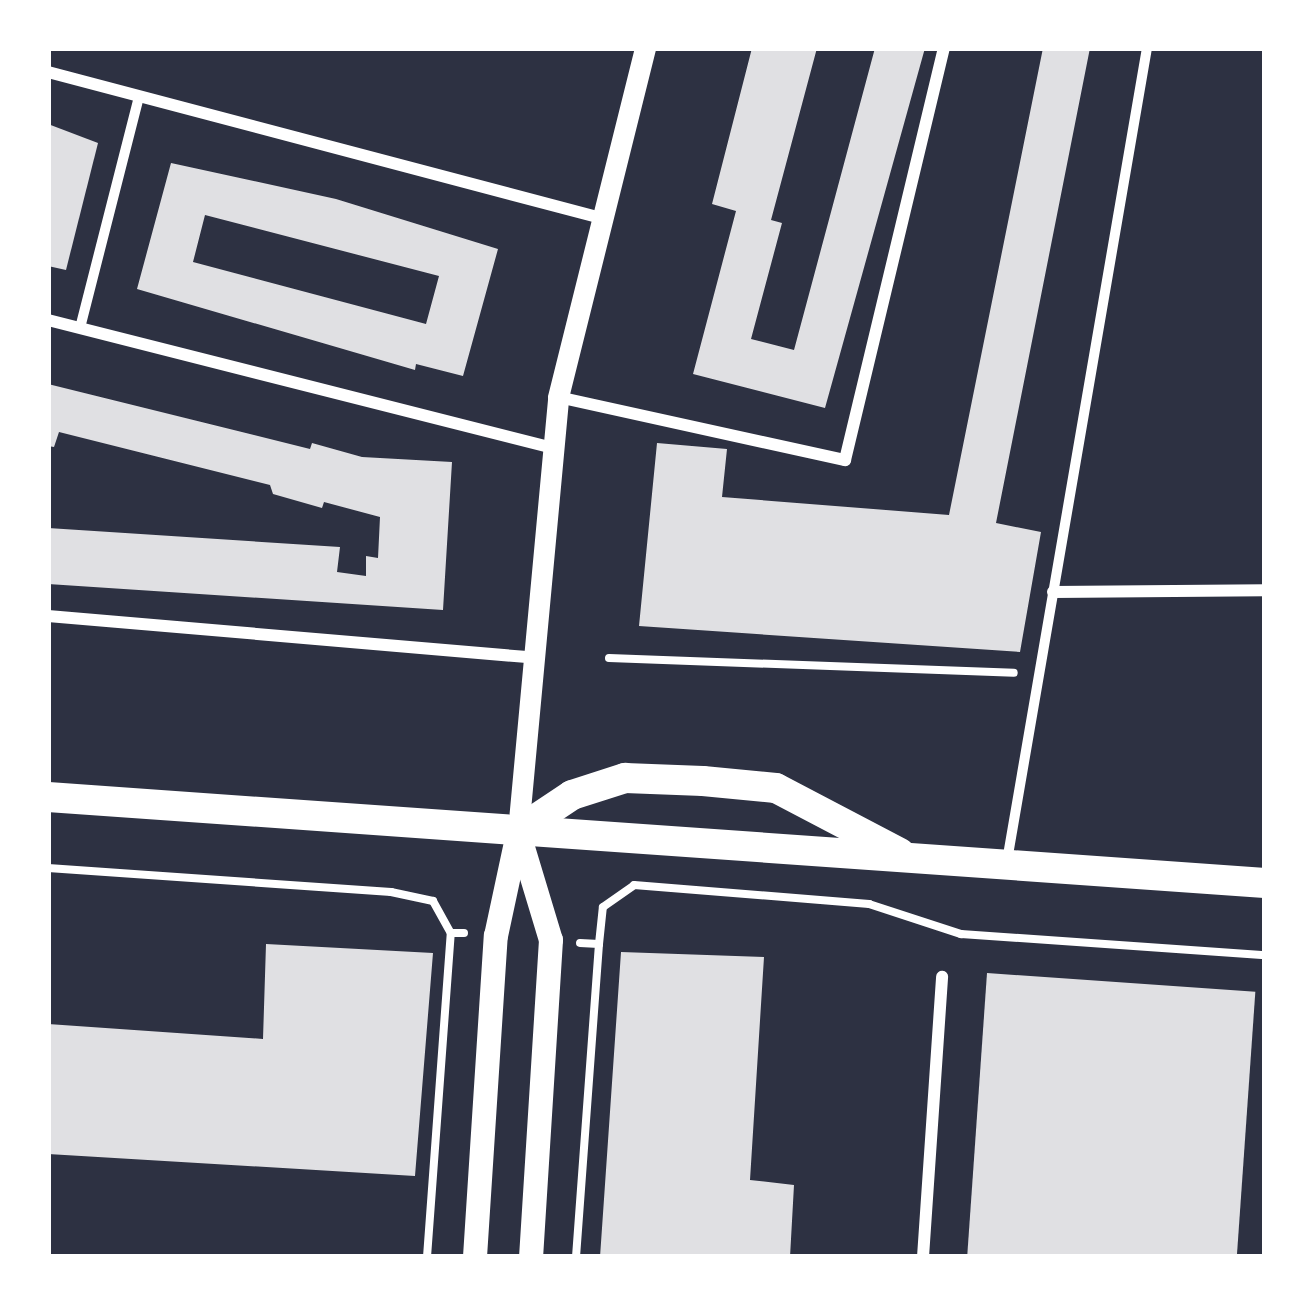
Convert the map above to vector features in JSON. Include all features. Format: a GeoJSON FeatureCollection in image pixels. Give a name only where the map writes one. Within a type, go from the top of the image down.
{"type":"FeatureCollection","features":[{"type":"Feature","properties":{"kind":"main road"},"geometry":{"type":"LineString","coordinates":[[475,1257],[496,936],[518,831],[572,795],[625,778],[703,781],[776,788],[911,858]]}},
{"type":"Feature","properties":{"kind":"main road"},"geometry":{"type":"LineString","coordinates":[[48,797],[1007,861],[1265,883]]}},
{"type":"Feature","properties":{"kind":"main road"},"geometry":{"type":"LineString","coordinates":[[518,831],[551,940],[530,1257]]}},
{"type":"Feature","properties":{"kind":"street"},"geometry":{"type":"LineString","coordinates":[[518,831],[558,398],[644,48]]}},
{"type":"Feature","properties":{"kind":"street"},"geometry":{"type":"LineString","coordinates":[[558,398],[845,460],[944,48]]}},
{"type":"Feature","properties":{"kind":"street"},"geometry":{"type":"LineString","coordinates":[[1007,861],[1147,48]]}},
{"type":"Feature","properties":{"kind":"street"},"geometry":{"type":"LineString","coordinates":[[48,72],[602,218]]}},
{"type":"Feature","properties":{"kind":"street"},"geometry":{"type":"LineString","coordinates":[[80,328],[139,96]]}},
{"type":"Feature","properties":{"kind":"street"},"geometry":{"type":"LineString","coordinates":[[48,320],[553,448]]}},
{"type":"Feature","properties":{"kind":"street"},"geometry":{"type":"LineString","coordinates":[[1054,592],[1265,590]]}},
{"type":"Feature","properties":{"kind":"street"},"geometry":{"type":"LineString","coordinates":[[48,616],[533,658]]}},
{"type":"Feature","properties":{"kind":"street"},"geometry":{"type":"LineString","coordinates":[[923,1257],[942,977]]}},
{"type":"Feature","properties":{"kind":"path"},"geometry":{"type":"LineString","coordinates":[[609,658],[1040,674]]}},
{"type":"Feature","properties":{"kind":"path"},"geometry":{"type":"LineString","coordinates":[[48,868],[391,892],[434,901],[451,932],[427,1257]]}},
{"type":"Feature","properties":{"kind":"path"},"geometry":{"type":"LineString","coordinates":[[576,1257],[603,907],[634,885],[869,904],[961,934],[1265,955]]}},
{"type":"Feature","properties":{"kind":"path"},"geometry":{"type":"LineString","coordinates":[[451,932],[475,934]]}},
{"type":"Feature","properties":{"kind":"path"},"geometry":{"type":"LineString","coordinates":[[570,942],[599,944]]}},
{"type":"Feature","properties":{"kind":"building"},"geometry":{"type":"Polygon","coordinates":[[[752,48],[817,48],[771,220],[782,223],[751,339],[794,350],[875,48],[925,48],[825,408],[693,374],[736,211],[712,204],[752,48]]]}},
{"type":"Feature","properties":{"kind":"building"},"geometry":{"type":"Polygon","coordinates":[[[1043,48],[1090,48],[996,523],[1041,532],[1020,652],[639,626],[657,443],[727,449],[722,497],[949,515],[1043,48]]]}},
{"type":"Feature","properties":{"kind":"building"},"geometry":{"type":"Polygon","coordinates":[[[48,124],[98,143],[66,270],[48,266],[48,124]]]}},
{"type":"Feature","properties":{"kind":"building"},"geometry":{"type":"Polygon","coordinates":[[[171,163],[336,199],[498,249],[463,376],[416,364],[415,370],[137,289],[171,163]],[[205,215],[193,262],[426,324],[439,276],[205,215]]]}},
{"type":"Feature","properties":{"kind":"building"},"geometry":{"type":"Polygon","coordinates":[[[48,384],[310,449],[312,443],[362,457],[452,462],[443,610],[48,584],[48,528],[340,547],[337,572],[366,576],[366,556],[378,558],[380,517],[324,502],[322,508],[273,494],[270,485],[59,432],[54,447],[48,446],[48,384]]]}},
{"type":"Feature","properties":{"kind":"building"},"geometry":{"type":"Polygon","coordinates":[[[266,944],[433,953],[415,1176],[48,1154],[48,1024],[263,1039],[266,944]]]}},
{"type":"Feature","properties":{"kind":"building"},"geometry":{"type":"Polygon","coordinates":[[[621,952],[764,957],[750,1180],[794,1185],[790,1257],[600,1257],[621,952]]]}},
{"type":"Feature","properties":{"kind":"building"},"geometry":{"type":"Polygon","coordinates":[[[987,973],[1255,992],[1237,1257],[967,1257],[987,973]]]}}]}
